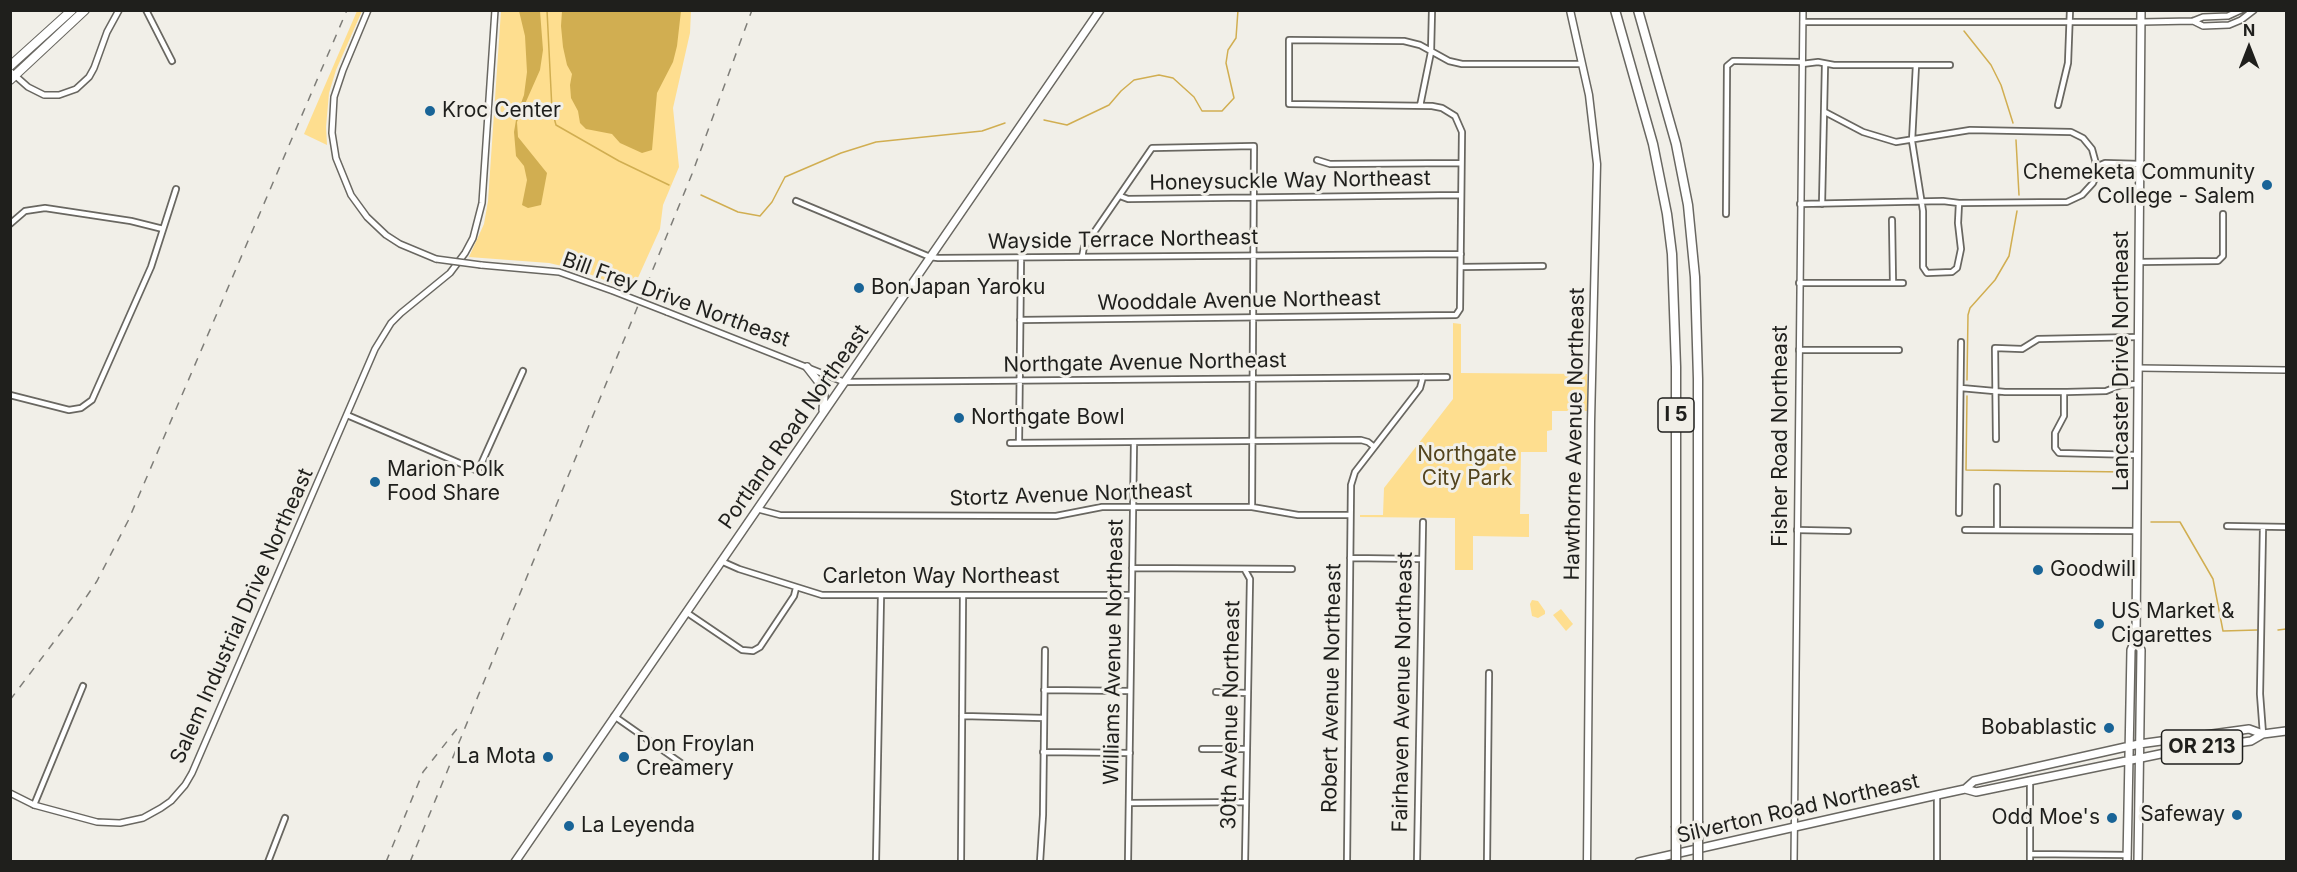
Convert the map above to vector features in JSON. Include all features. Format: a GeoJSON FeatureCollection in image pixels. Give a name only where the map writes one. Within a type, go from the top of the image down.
{"type":"FeatureCollection","features":[{"type":"Feature","properties":{"kind":"highway"},"geometry":{"type":"LineString","coordinates":[[10,66],[72,10]]}},
{"type":"Feature","properties":{"kind":"highway"},"geometry":{"type":"LineString","coordinates":[[12,76],[85,10]]}},
{"type":"Feature","properties":{"kind":"highway"},"geometry":{"type":"LineString","coordinates":[[1610,10],[1634,73]]}},
{"type":"Feature","properties":{"kind":"highway","name":"I 5"},"geometry":{"type":"LineString","coordinates":[[1615,10],[1653,144],[1664,197],[1674,287],[1676,861]]}},
{"type":"Feature","properties":{"kind":"highway","name":"I 5"},"geometry":{"type":"LineString","coordinates":[[1638,10],[1664,95],[1680,165],[1691,226],[1695,277],[1698,379],[1698,861]]}},
{"type":"Feature","properties":{"kind":"main road","name":"Portland Road Northeast"},"geometry":{"type":"LineString","coordinates":[[514,861],[1100,10]]}},
{"type":"Feature","properties":{"kind":"main road","name":"Hawthorne Avenue Northeast"},"geometry":{"type":"LineString","coordinates":[[1570,10],[1596,136],[1598,182],[1591,422],[1587,861]]}},
{"type":"Feature","properties":{"kind":"main road","name":"Lancaster Drive Northeast"},"geometry":{"type":"LineString","coordinates":[[2129,859],[2131,650],[2136,640],[2141,10]]}},
{"type":"Feature","properties":{"kind":"main road"},"geometry":{"type":"LineString","coordinates":[[807,367],[821,385],[824,393],[823,413]]}},
{"type":"Feature","properties":{"kind":"main road","name":"Lancaster Drive Northeast"},"geometry":{"type":"LineString","coordinates":[[2136,640],[2141,650],[2138,861]]}},
{"type":"Feature","properties":{"kind":"main road","name":"Silverton Road Northeast"},"geometry":{"type":"LineString","coordinates":[[1965,789],[1974,781],[2139,744],[2249,729],[2263,734]]}},
{"type":"Feature","properties":{"kind":"main road","name":"Silverton Road Northeast"},"geometry":{"type":"LineString","coordinates":[[1639,861],[1965,789],[1976,792],[2139,758],[2251,741],[2263,734],[2286,731]]}},
{"type":"Feature","properties":{"kind":"street"},"geometry":{"type":"LineString","coordinates":[[12,76],[34,92],[44,95],[59,95],[76,88],[89,77],[94,68],[107,32],[119,10]]}},
{"type":"Feature","properties":{"kind":"street"},"geometry":{"type":"LineString","coordinates":[[146,10],[171,61]]}},
{"type":"Feature","properties":{"kind":"street","name":"Bill Frey Drive Northeast"},"geometry":{"type":"LineString","coordinates":[[368,10],[334,97],[332,133],[336,158],[351,195],[367,217],[386,235],[436,260],[559,272],[844,382]]}},
{"type":"Feature","properties":{"kind":"street","name":"Salem Industrial Drive Northeast"},"geometry":{"type":"LineString","coordinates":[[10,794],[34,805],[97,822],[120,823],[143,818],[161,808],[178,794],[192,773],[383,335],[401,313],[450,273],[468,248],[478,223],[484,184],[495,10]]}},
{"type":"Feature","properties":{"kind":"street"},"geometry":{"type":"LineString","coordinates":[[1420,106],[1431,52],[1431,10]]}},
{"type":"Feature","properties":{"kind":"street","name":"Fisher Road Northeast"},"geometry":{"type":"LineString","coordinates":[[1794,861],[1803,10]]}},
{"type":"Feature","properties":{"kind":"street"},"geometry":{"type":"LineString","coordinates":[[2058,105],[2068,63],[2070,10]]}},
{"type":"Feature","properties":{"kind":"street"},"geometry":{"type":"LineString","coordinates":[[1803,22],[2193,21],[2203,17],[2228,16],[2241,10]]}},
{"type":"Feature","properties":{"kind":"street"},"geometry":{"type":"LineString","coordinates":[[2193,21],[2203,26],[2229,25],[2241,20],[2254,10]]}},
{"type":"Feature","properties":{"kind":"street"},"geometry":{"type":"LineString","coordinates":[[1543,267],[1461,267],[1462,132],[1455,116],[1442,108],[1420,106],[1289,104],[1289,40],[1404,41],[1420,45],[1449,61],[1462,64],[1582,64]]}},
{"type":"Feature","properties":{"kind":"street"},"geometry":{"type":"LineString","coordinates":[[1726,214],[1727,66],[1730,63],[1737,61],[1818,62],[1824,65],[1950,65]]}},
{"type":"Feature","properties":{"kind":"street"},"geometry":{"type":"LineString","coordinates":[[1822,204],[1824,65]]}},
{"type":"Feature","properties":{"kind":"street"},"geometry":{"type":"LineString","coordinates":[[1916,65],[1912,141],[1924,214],[1923,267],[1927,273],[1952,272],[1957,268],[1961,249],[1958,223],[1959,203]]}},
{"type":"Feature","properties":{"kind":"street"},"geometry":{"type":"LineString","coordinates":[[1800,204],[1943,201],[1959,203],[2067,202],[2078,198],[2090,187],[2098,166],[2095,154],[2087,143],[2077,134],[2063,130],[2006,132],[1970,130],[1896,142],[1877,138],[1824,112]]}},
{"type":"Feature","properties":{"kind":"street"},"geometry":{"type":"LineString","coordinates":[[1082,257],[1084,247],[1152,148],[1254,146],[1252,507]]}},
{"type":"Feature","properties":{"kind":"street"},"geometry":{"type":"LineString","coordinates":[[1317,160],[1329,164],[1461,163]]}},
{"type":"Feature","properties":{"kind":"street"},"geometry":{"type":"LineString","coordinates":[[2098,166],[2105,168],[2140,166]]}},
{"type":"Feature","properties":{"kind":"street"},"geometry":{"type":"LineString","coordinates":[[10,395],[69,410],[81,408],[92,400],[151,267],[176,189]]}},
{"type":"Feature","properties":{"kind":"street","name":"Honeysuckle Way Northeast"},"geometry":{"type":"LineString","coordinates":[[1120,196],[1128,199],[1461,195]]}},
{"type":"Feature","properties":{"kind":"street","name":"Wayside Terrace Northeast"},"geometry":{"type":"LineString","coordinates":[[796,201],[930,257],[1461,254]]}},
{"type":"Feature","properties":{"kind":"street"},"geometry":{"type":"LineString","coordinates":[[10,224],[25,211],[45,208],[131,221],[163,229]]}},
{"type":"Feature","properties":{"kind":"street"},"geometry":{"type":"LineString","coordinates":[[2139,262],[2218,261],[2223,256],[2223,214]]}},
{"type":"Feature","properties":{"kind":"street"},"geometry":{"type":"LineString","coordinates":[[1892,220],[1893,283]]}},
{"type":"Feature","properties":{"kind":"street"},"geometry":{"type":"LineString","coordinates":[[1019,443],[1021,258]]}},
{"type":"Feature","properties":{"kind":"street","name":"Wooddale Avenue Northeast"},"geometry":{"type":"LineString","coordinates":[[1020,320],[1458,314],[1461,267]]}},
{"type":"Feature","properties":{"kind":"street"},"geometry":{"type":"LineString","coordinates":[[1799,283],[1903,283]]}},
{"type":"Feature","properties":{"kind":"street"},"geometry":{"type":"LineString","coordinates":[[1996,439],[1995,348],[2022,349],[2038,339],[2138,337]]}},
{"type":"Feature","properties":{"kind":"street"},"geometry":{"type":"LineString","coordinates":[[1959,513],[1961,342]]}},
{"type":"Feature","properties":{"kind":"street"},"geometry":{"type":"LineString","coordinates":[[1799,350],[1899,350]]}},
{"type":"Feature","properties":{"kind":"street"},"geometry":{"type":"LineString","coordinates":[[2138,368],[2286,370]]}},
{"type":"Feature","properties":{"kind":"street"},"geometry":{"type":"LineString","coordinates":[[347,415],[478,471],[523,371]]}},
{"type":"Feature","properties":{"kind":"street","name":"Robert Avenue Northeast"},"geometry":{"type":"LineString","coordinates":[[1347,861],[1352,478],[1373,446],[1420,388],[1424,377]]}},
{"type":"Feature","properties":{"kind":"street","name":"Northgate Avenue Northeast"},"geometry":{"type":"LineString","coordinates":[[844,382],[1447,377]]}},
{"type":"Feature","properties":{"kind":"street"},"geometry":{"type":"LineString","coordinates":[[1961,388],[2064,392],[2106,391],[2121,385],[2138,384]]}},
{"type":"Feature","properties":{"kind":"street"},"geometry":{"type":"LineString","coordinates":[[2064,392],[2064,416],[2055,433],[2055,448],[2059,453],[2138,455]]}},
{"type":"Feature","properties":{"kind":"street"},"geometry":{"type":"LineString","coordinates":[[1010,443],[1365,440],[1373,446]]}},
{"type":"Feature","properties":{"kind":"street","name":"Williams Avenue Northeast"},"geometry":{"type":"LineString","coordinates":[[1128,861],[1134,442]]}},
{"type":"Feature","properties":{"kind":"street"},"geometry":{"type":"LineString","coordinates":[[1997,487],[1997,530]]}},
{"type":"Feature","properties":{"kind":"street","name":"Stortz Avenue Northeast"},"geometry":{"type":"LineString","coordinates":[[757,509],[780,515],[1056,516],[1102,507],[1252,507],[1298,515],[1350,516]]}},
{"type":"Feature","properties":{"kind":"street","name":"Fairhaven Avenue Northeast"},"geometry":{"type":"LineString","coordinates":[[1417,861],[1423,522]]}},
{"type":"Feature","properties":{"kind":"street"},"geometry":{"type":"LineString","coordinates":[[2227,526],[2286,527]]}},
{"type":"Feature","properties":{"kind":"street"},"geometry":{"type":"LineString","coordinates":[[2263,527],[2260,694],[2263,734]]}},
{"type":"Feature","properties":{"kind":"street"},"geometry":{"type":"LineString","coordinates":[[1797,530],[1848,531]]}},
{"type":"Feature","properties":{"kind":"street"},"geometry":{"type":"LineString","coordinates":[[1965,531],[2137,531]]}},
{"type":"Feature","properties":{"kind":"street"},"geometry":{"type":"LineString","coordinates":[[1350,558],[1421,559]]}},
{"type":"Feature","properties":{"kind":"street","name":"Carleton Way Northeast"},"geometry":{"type":"LineString","coordinates":[[721,561],[732,567],[822,595],[1131,595]]}},
{"type":"Feature","properties":{"kind":"street"},"geometry":{"type":"LineString","coordinates":[[1132,568],[1292,569]]}},
{"type":"Feature","properties":{"kind":"street","name":"30th Avenue Northeast"},"geometry":{"type":"LineString","coordinates":[[1245,570],[1250,579],[1245,861]]}},
{"type":"Feature","properties":{"kind":"street"},"geometry":{"type":"LineString","coordinates":[[686,612],[742,650],[753,651],[759,647],[794,596],[796,588]]}},
{"type":"Feature","properties":{"kind":"street"},"geometry":{"type":"LineString","coordinates":[[876,861],[881,595]]}},
{"type":"Feature","properties":{"kind":"street"},"geometry":{"type":"LineString","coordinates":[[961,861],[963,595]]}},
{"type":"Feature","properties":{"kind":"street"},"geometry":{"type":"LineString","coordinates":[[1040,861],[1044,650]]}},
{"type":"Feature","properties":{"kind":"street"},"geometry":{"type":"LineString","coordinates":[[1487,861],[1489,673]]}},
{"type":"Feature","properties":{"kind":"street"},"geometry":{"type":"LineString","coordinates":[[34,805],[83,686]]}},
{"type":"Feature","properties":{"kind":"street"},"geometry":{"type":"LineString","coordinates":[[1044,690],[1130,690]]}},
{"type":"Feature","properties":{"kind":"street"},"geometry":{"type":"LineString","coordinates":[[1216,692],[1248,693]]}},
{"type":"Feature","properties":{"kind":"street"},"geometry":{"type":"LineString","coordinates":[[962,716],[1044,718]]}},
{"type":"Feature","properties":{"kind":"street"},"geometry":{"type":"LineString","coordinates":[[614,717],[691,770]]}},
{"type":"Feature","properties":{"kind":"street"},"geometry":{"type":"LineString","coordinates":[[1202,749],[1247,748]]}},
{"type":"Feature","properties":{"kind":"street"},"geometry":{"type":"LineString","coordinates":[[1043,752],[1130,753]]}},
{"type":"Feature","properties":{"kind":"street"},"geometry":{"type":"LineString","coordinates":[[2031,780],[2031,861]]}},
{"type":"Feature","properties":{"kind":"street"},"geometry":{"type":"LineString","coordinates":[[1937,795],[1937,861]]}},
{"type":"Feature","properties":{"kind":"street"},"geometry":{"type":"LineString","coordinates":[[1129,803],[1246,802]]}},
{"type":"Feature","properties":{"kind":"street"},"geometry":{"type":"LineString","coordinates":[[268,861],[285,818]]}},
{"type":"Feature","properties":{"kind":"street"},"geometry":{"type":"LineString","coordinates":[[2031,854],[2129,859]]}},
{"type":"Feature","properties":{"kind":"green space"},"geometry":{"type":"Polygon","coordinates":[[[357,11],[362,11],[336,70],[329,93],[327,145],[304,134],[357,11]]]}},
{"type":"Feature","properties":{"kind":"green space"},"geometry":{"type":"Polygon","coordinates":[[[501,11],[691,11],[690,33],[673,108],[679,167],[663,205],[660,229],[632,291],[579,270],[549,263],[469,257],[484,224],[488,201],[501,11]]]}},
{"type":"Feature","properties":{"kind":"green space","name":"Northgate City Park"},"geometry":{"type":"Polygon","coordinates":[[[1453,323],[1461,324],[1461,373],[1587,374],[1587,411],[1552,411],[1552,430],[1547,431],[1547,452],[1521,452],[1520,514],[1529,514],[1529,537],[1473,536],[1473,570],[1455,570],[1455,518],[1360,517],[1360,515],[1383,515],[1384,488],[1453,399],[1453,323]]]}},
{"type":"Feature","properties":{"kind":"green space"},"geometry":{"type":"Polygon","coordinates":[[[1532,600],[1538,601],[1545,614],[1538,618],[1532,616],[1530,604],[1532,600]]]}},
{"type":"Feature","properties":{"kind":"green space"},"geometry":{"type":"Polygon","coordinates":[[[1561,609],[1573,624],[1566,631],[1553,615],[1561,609]]]}},
{"type":"Feature","properties":{"kind":"shaded area"},"geometry":{"type":"Polygon","coordinates":[[[519,11],[540,11],[543,50],[540,70],[517,122],[518,137],[547,173],[541,205],[528,208],[522,205],[527,180],[524,166],[516,156],[514,132],[517,114],[524,95],[527,72],[525,36],[519,11]]]}},
{"type":"Feature","properties":{"kind":"shaded area"},"geometry":{"type":"Polygon","coordinates":[[[562,11],[681,11],[673,62],[657,93],[652,150],[642,153],[620,143],[612,134],[586,129],[580,123],[578,111],[571,98],[572,74],[567,65],[563,47],[562,11]]]}},
{"type":"Feature","properties":{"kind":"waterway"},"geometry":{"type":"LineString","coordinates":[[547,10],[552,110],[556,125],[619,161],[669,185]]}},
{"type":"Feature","properties":{"kind":"waterway"},"geometry":{"type":"LineString","coordinates":[[1044,120],[1067,125],[1109,105],[1134,80],[1159,75],[1173,78],[1194,97],[1202,111],[1222,111],[1234,98],[1226,63],[1228,50],[1236,38],[1238,10]]}},
{"type":"Feature","properties":{"kind":"waterway"},"geometry":{"type":"LineString","coordinates":[[1964,31],[1991,65],[2001,85],[2013,123]]}},
{"type":"Feature","properties":{"kind":"waterway"},"geometry":{"type":"LineString","coordinates":[[701,195],[738,212],[760,216],[772,202],[785,177],[841,153],[876,142],[982,131],[1005,123]]}},
{"type":"Feature","properties":{"kind":"waterway"},"geometry":{"type":"LineString","coordinates":[[2016,140],[2019,195]]}},
{"type":"Feature","properties":{"kind":"waterway"},"geometry":{"type":"LineString","coordinates":[[1967,380],[1970,308],[1995,280],[2009,256],[2017,211]]}},
{"type":"Feature","properties":{"kind":"waterway"},"geometry":{"type":"LineString","coordinates":[[1967,396],[1966,470],[2127,472]]}},
{"type":"Feature","properties":{"kind":"waterway"},"geometry":{"type":"LineString","coordinates":[[2151,522],[2180,522],[2213,579],[2223,631],[2257,630]]}},
{"type":"Feature","properties":{"kind":"waterway"},"geometry":{"type":"LineString","coordinates":[[2278,630],[2286,629]]}},
{"type":"Feature","properties":{"kind":"railway"},"geometry":{"type":"LineString","coordinates":[[10,700],[97,581],[128,521],[347,10]]}},
{"type":"Feature","properties":{"kind":"railway"},"geometry":{"type":"LineString","coordinates":[[410,862],[692,174],[752,10]]}},
{"type":"Feature","properties":{"kind":"railway"},"geometry":{"type":"LineString","coordinates":[[386,862],[423,772],[460,725]]}},
{"type":"Feature","properties":{"kind":"place","name":"Kroc Center"},"geometry":{"type":"Point","coordinates":[430,111]}},
{"type":"Feature","properties":{"kind":"place","name":"Chemeketa Community College - Salem"},"geometry":{"type":"Point","coordinates":[2267,185]}},
{"type":"Feature","properties":{"kind":"place","name":"BonJapan Yaroku"},"geometry":{"type":"Point","coordinates":[859,288]}},
{"type":"Feature","properties":{"kind":"place","name":"Northgate Bowl"},"geometry":{"type":"Point","coordinates":[959,418]}},
{"type":"Feature","properties":{"kind":"place","name":"Marion Polk Food Share"},"geometry":{"type":"Point","coordinates":[375,482]}},
{"type":"Feature","properties":{"kind":"place","name":"Goodwill"},"geometry":{"type":"Point","coordinates":[2038,570]}},
{"type":"Feature","properties":{"kind":"place","name":"US Market & Cigarettes"},"geometry":{"type":"Point","coordinates":[2099,624]}},
{"type":"Feature","properties":{"kind":"place","name":"Bobablastic"},"geometry":{"type":"Point","coordinates":[2109,728]}},
{"type":"Feature","properties":{"kind":"place","name":"La Mota"},"geometry":{"type":"Point","coordinates":[548,757]}},
{"type":"Feature","properties":{"kind":"place","name":"Don Froylan Creamery"},"geometry":{"type":"Point","coordinates":[624,757]}},
{"type":"Feature","properties":{"kind":"place","name":"Safeway"},"geometry":{"type":"Point","coordinates":[2237,815]}},
{"type":"Feature","properties":{"kind":"place","name":"Odd Moe's"},"geometry":{"type":"Point","coordinates":[2112,818]}},
{"type":"Feature","properties":{"kind":"place","name":"La Leyenda"},"geometry":{"type":"Point","coordinates":[569,826]}}]}
